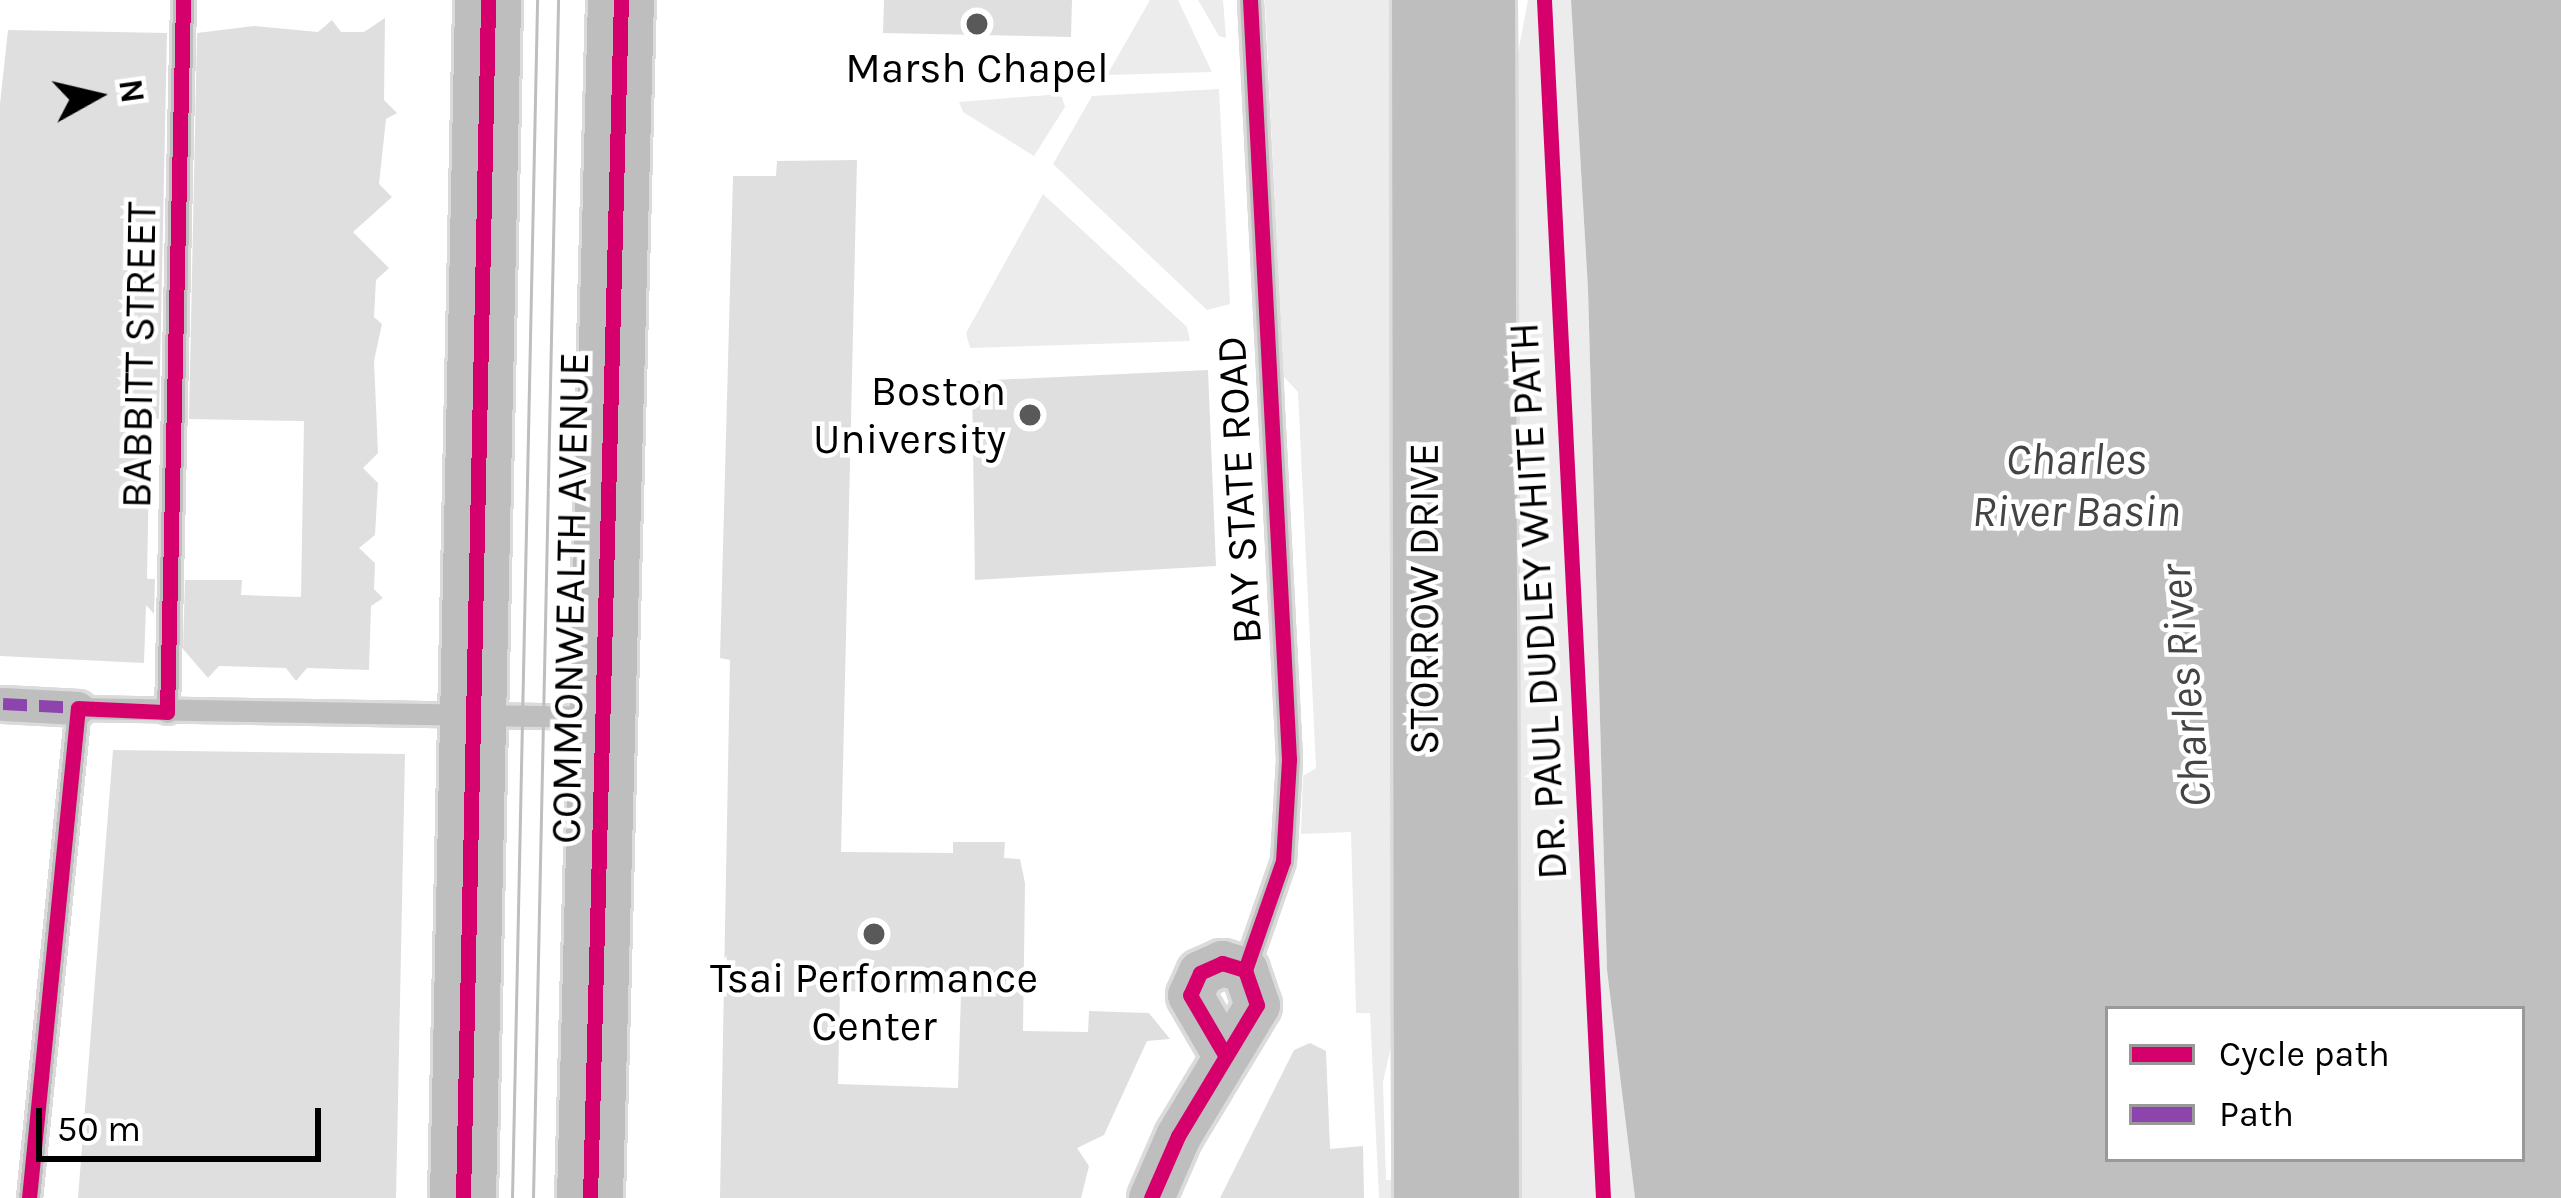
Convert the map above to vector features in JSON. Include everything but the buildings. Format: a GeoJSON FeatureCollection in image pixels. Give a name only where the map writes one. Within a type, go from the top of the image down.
{"type":"FeatureCollection","features":[{"type":"Feature","properties":{"kind":"main road"},"geometry":{"type":"LineString","coordinates":[[463,1198],[488,0]]}},
{"type":"Feature","properties":{"kind":"main road","name":"COMMONWEALTH AVENUE"},"geometry":{"type":"LineString","coordinates":[[590,1198],[621,0]]}},
{"type":"Feature","properties":{"kind":"main road","name":"STORROW DRIVE"},"geometry":{"type":"LineString","coordinates":[[1425,0],[1427,1198]]}},
{"type":"Feature","properties":{"kind":"main road","name":"STORROW DRIVE"},"geometry":{"type":"LineString","coordinates":[[1481,0],[1486,1198]]}},
{"type":"Feature","properties":{"kind":"street"},"geometry":{"type":"LineString","coordinates":[[3,704],[78,708]]}},
{"type":"Feature","properties":{"kind":"street"},"geometry":{"type":"LineString","coordinates":[[1225,1055],[1190,995],[1210,966],[1245,970]]}},
{"type":"Feature","properties":{"kind":"street","name":"BAY STATE ROAD"},"geometry":{"type":"LineString","coordinates":[[1151,1198],[1225,1055],[1257,1005],[1245,970]]}},
{"type":"Feature","properties":{"kind":"lane","name":"BABBITT STREET"},"geometry":{"type":"LineString","coordinates":[[167,712],[183,0]]}},
{"type":"Feature","properties":{"kind":"lane","name":"BAY STATE ROAD"},"geometry":{"type":"LineString","coordinates":[[1245,970],[1283,861],[1289,776],[1250,0]]}},
{"type":"Feature","properties":{"kind":"lane"},"geometry":{"type":"LineString","coordinates":[[29,1198],[78,708],[602,717]]}},
{"type":"Feature","properties":{"kind":"shaded area"},"geometry":{"type":"Polygon","coordinates":[[[1150,0],[1178,0],[1212,72],[1107,75],[1150,0]]]}},
{"type":"Feature","properties":{"kind":"shaded area"},"geometry":{"type":"Polygon","coordinates":[[[1198,0],[1223,0],[1226,38],[1219,36],[1198,0]]]}},
{"type":"Feature","properties":{"kind":"shaded area"},"geometry":{"type":"Polygon","coordinates":[[[1265,0],[1405,0],[1395,1029],[1383,1082],[1386,1180],[1406,1179],[1407,1198],[1379,1198],[1370,1013],[1356,1013],[1351,832],[1301,834],[1303,776],[1316,768],[1298,392],[1283,376],[1265,0]]]}},
{"type":"Feature","properties":{"kind":"shaded area"},"geometry":{"type":"Polygon","coordinates":[[[1528,0],[1571,0],[1588,289],[1607,970],[1635,1198],[1514,1198],[1509,100],[1528,0]]]}},
{"type":"Feature","properties":{"kind":"shaded area"},"geometry":{"type":"Polygon","coordinates":[[[1219,89],[1230,304],[1207,310],[1053,164],[1092,96],[1219,89]]]}},
{"type":"Feature","properties":{"kind":"shaded area"},"geometry":{"type":"Polygon","coordinates":[[[1061,94],[1065,107],[1034,156],[963,112],[959,102],[1061,94]]]}},
{"type":"Feature","properties":{"kind":"shaded area"},"geometry":{"type":"Polygon","coordinates":[[[1043,194],[1187,327],[1190,341],[970,348],[966,333],[1043,194]]]}},
{"type":"Feature","properties":{"kind":"water","name":"Charles River Basin"},"geometry":{"type":"Polygon","coordinates":[[[1571,0],[2561,0],[2561,1198],[1635,1198],[1607,970],[1588,289],[1571,0]]]}},
{"type":"Feature","properties":{"kind":"tram line"},"geometry":{"type":"LineString","coordinates":[[512,1198],[537,0]]}},
{"type":"Feature","properties":{"kind":"tram line"},"geometry":{"type":"LineString","coordinates":[[533,1198],[558,0]]}},
{"type":"Feature","properties":{"kind":"marked path"},"geometry":{"type":"LineString","coordinates":[[3,704],[78,708]]}},
{"type":"Feature","properties":{"kind":"cycle path"},"geometry":{"type":"LineString","coordinates":[[29,1198],[78,708],[167,712],[183,0]]}},
{"type":"Feature","properties":{"kind":"cycle path"},"geometry":{"type":"LineString","coordinates":[[463,1198],[488,0]]}},
{"type":"Feature","properties":{"kind":"cycle path"},"geometry":{"type":"LineString","coordinates":[[590,1198],[621,0]]}},
{"type":"Feature","properties":{"kind":"cycle path"},"geometry":{"type":"LineString","coordinates":[[1245,970],[1283,861],[1289,759],[1250,0]]}},
{"type":"Feature","properties":{"kind":"cycle path","name":"DR. PAUL DUDLEY WHITE PATH"},"geometry":{"type":"LineString","coordinates":[[1544,0],[1603,1198]]}},
{"type":"Feature","properties":{"kind":"cycle path"},"geometry":{"type":"LineString","coordinates":[[1151,1198],[1178,1136],[1257,1005],[1245,970],[1222,963],[1200,973],[1190,995],[1225,1055]]}},
{"type":"Feature","properties":{"kind":"place","name":"Marsh Chapel"},"geometry":{"type":"Point","coordinates":[977,24]}},
{"type":"Feature","properties":{"kind":"place","name":"Boston University"},"geometry":{"type":"Point","coordinates":[1030,415]}},
{"type":"Feature","properties":{"kind":"place","name":"Tsai Performance Center"},"geometry":{"type":"Point","coordinates":[874,934]}},
{"type":"Feature","properties":{"kind":"water label","name":"Charles River"},"geometry":{"type":"Point","coordinates":[2186,686]}}]}
